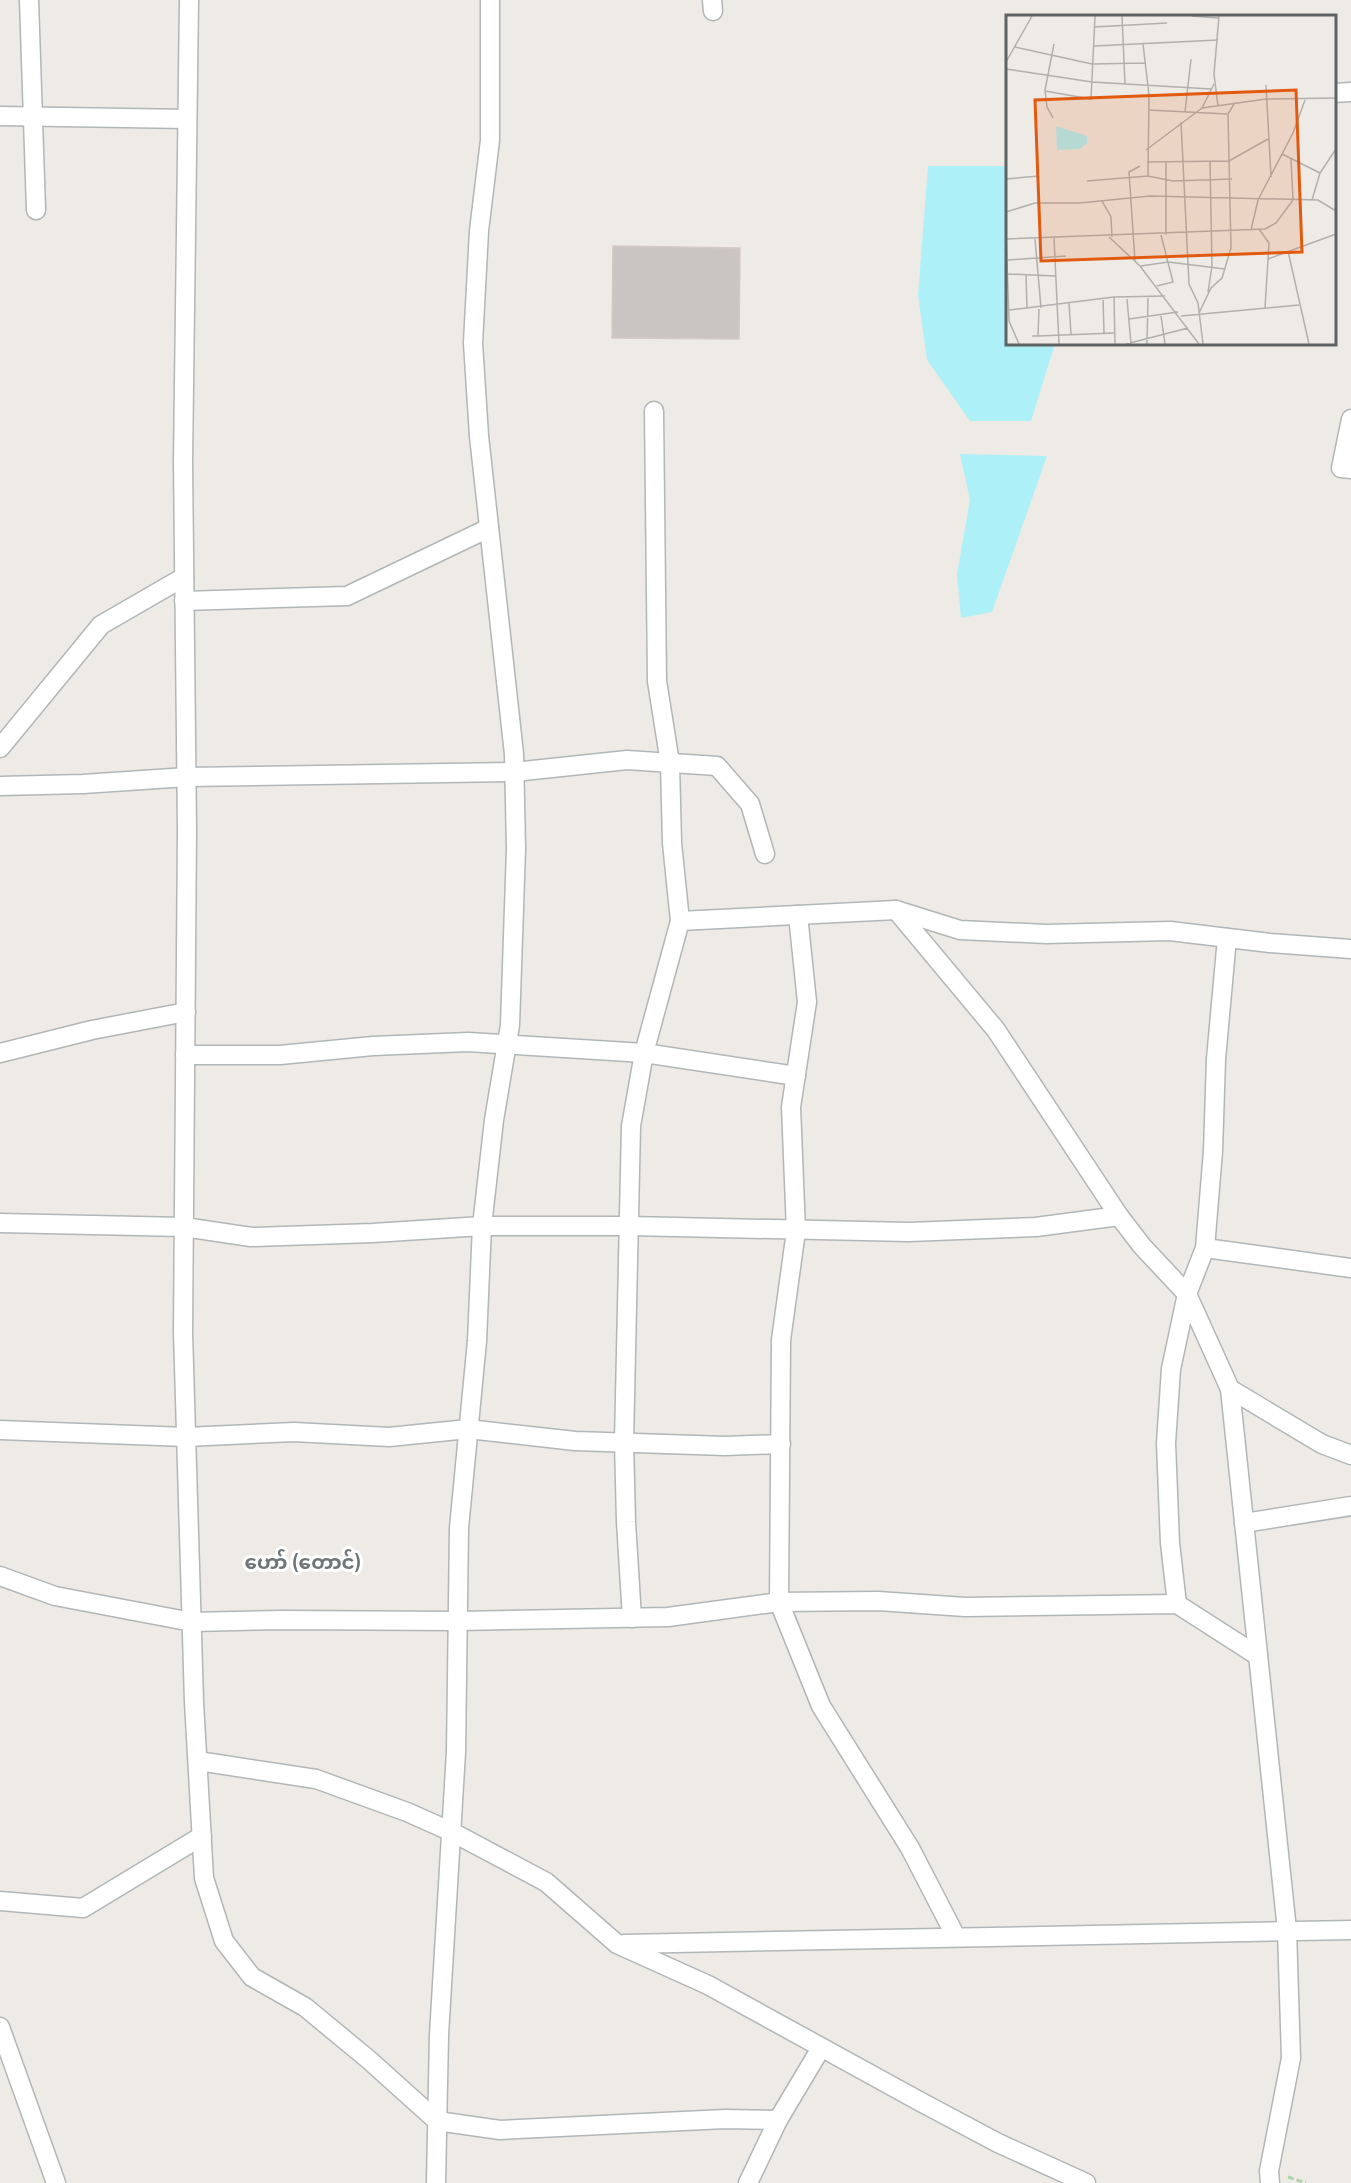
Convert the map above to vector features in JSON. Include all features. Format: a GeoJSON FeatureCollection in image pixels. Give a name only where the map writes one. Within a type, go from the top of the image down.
{"type":"FeatureCollection","features":[{"type":"Feature","properties":{"kind":"street"},"geometry":{"type":"LineString","coordinates":[[29,0],[36,210]]}},
{"type":"Feature","properties":{"kind":"street"},"geometry":{"type":"LineString","coordinates":[[189,0],[183,462],[187,777],[183,1332],[192,1622],[204,1878],[224,1941],[252,1977],[305,2007],[368,2059],[437,2121],[500,2130],[725,2119],[778,2120]]}},
{"type":"Feature","properties":{"kind":"street"},"geometry":{"type":"LineString","coordinates":[[436,2183],[440,2035],[456,1752],[459,1528],[477,1341],[482,1227],[494,1120],[510,1025],[515,884],[514,772],[479,435],[473,343],[479,231],[490,141],[490,0]]}},
{"type":"Feature","properties":{"kind":"street"},"geometry":{"type":"LineString","coordinates":[[1336,93],[1351,92]]}},
{"type":"Feature","properties":{"kind":"street"},"geometry":{"type":"LineString","coordinates":[[0,116],[187,119]]}},
{"type":"Feature","properties":{"kind":"street"},"geometry":{"type":"LineString","coordinates":[[632,1618],[624,1442],[631,1126],[644,1053],[680,921],[672,843],[670,763],[657,681],[654,411]]}},
{"type":"Feature","properties":{"kind":"street"},"geometry":{"type":"LineString","coordinates":[[1351,419],[1341,468],[1351,469]]}},
{"type":"Feature","properties":{"kind":"street"},"geometry":{"type":"LineString","coordinates":[[184,601],[348,596],[489,528]]}},
{"type":"Feature","properties":{"kind":"street"},"geometry":{"type":"LineString","coordinates":[[0,748],[101,625],[184,576]]}},
{"type":"Feature","properties":{"kind":"street"},"geometry":{"type":"LineString","coordinates":[[0,786],[83,784],[187,777],[514,772],[627,760],[717,766],[750,804],[765,854]]}},
{"type":"Feature","properties":{"kind":"street"},"geometry":{"type":"LineString","coordinates":[[680,921],[896,910],[960,930],[1046,934],[1170,931],[1270,943],[1351,949]]}},
{"type":"Feature","properties":{"kind":"street"},"geometry":{"type":"LineString","coordinates":[[896,910],[996,1030],[1119,1216],[1142,1246],[1187,1294],[1230,1389],[1287,1930],[1290,2058],[1269,2171],[1270,2183]]}},
{"type":"Feature","properties":{"kind":"street"},"geometry":{"type":"LineString","coordinates":[[798,915],[807,1002],[791,1107],[796,1230],[781,1340],[779,1602],[821,1706],[910,1848],[956,1937]]}},
{"type":"Feature","properties":{"kind":"street"},"geometry":{"type":"LineString","coordinates":[[1177,1604],[1170,1543],[1166,1443],[1171,1369],[1187,1294],[1205,1248],[1213,1151],[1216,1059],[1227,938]]}},
{"type":"Feature","properties":{"kind":"street"},"geometry":{"type":"LineString","coordinates":[[0,1053],[92,1030],[186,1012]]}},
{"type":"Feature","properties":{"kind":"street"},"geometry":{"type":"LineString","coordinates":[[185,1055],[280,1054],[373,1046],[468,1042],[507,1043],[644,1053],[796,1076]]}},
{"type":"Feature","properties":{"kind":"street"},"geometry":{"type":"LineString","coordinates":[[0,1224],[184,1227],[251,1237],[482,1227],[630,1226],[909,1232],[1036,1227],[1119,1216]]}},
{"type":"Feature","properties":{"kind":"street"},"geometry":{"type":"LineString","coordinates":[[1205,1248],[1351,1268]]}},
{"type":"Feature","properties":{"kind":"street"},"geometry":{"type":"LineString","coordinates":[[1230,1389],[1322,1444],[1351,1455]]}},
{"type":"Feature","properties":{"kind":"street"},"geometry":{"type":"LineString","coordinates":[[0,1430],[186,1437],[294,1432],[389,1437],[468,1429],[575,1441],[725,1446],[781,1444]]}},
{"type":"Feature","properties":{"kind":"street"},"geometry":{"type":"LineString","coordinates":[[1244,1523],[1351,1506]]}},
{"type":"Feature","properties":{"kind":"street"},"geometry":{"type":"LineString","coordinates":[[0,1576],[55,1596],[192,1622],[668,1617],[779,1602],[878,1600],[965,1607],[1177,1604],[1258,1656]]}},
{"type":"Feature","properties":{"kind":"street"},"geometry":{"type":"LineString","coordinates":[[198,1761],[316,1779],[407,1812],[452,1832],[546,1882],[617,1944],[708,1985],[998,2143],[1086,2183]]}},
{"type":"Feature","properties":{"kind":"street"},"geometry":{"type":"LineString","coordinates":[[0,1900],[83,1908],[202,1836]]}},
{"type":"Feature","properties":{"kind":"street"},"geometry":{"type":"LineString","coordinates":[[617,1944],[1351,1930]]}},
{"type":"Feature","properties":{"kind":"street"},"geometry":{"type":"LineString","coordinates":[[0,2027],[7,2065],[56,2183]]}},
{"type":"Feature","properties":{"kind":"street"},"geometry":{"type":"LineString","coordinates":[[748,2183],[778,2120],[821,2048]]}},
{"type":"Feature","properties":{"kind":"water"},"geometry":{"type":"Polygon","coordinates":[[[928,166],[1006,166],[1006,345],[1055,345],[1031,421],[970,421],[927,360],[918,295],[928,166]]]}},
{"type":"Feature","properties":{"kind":"water"},"geometry":{"type":"Polygon","coordinates":[[[960,454],[1047,456],[992,612],[961,618],[957,574],[970,500],[960,454]]]}},
{"type":"Feature","properties":{"kind":"building"},"geometry":{"type":"Polygon","coordinates":[[[613,246],[740,248],[739,339],[612,338],[613,246]]]}},
{"type":"Feature","properties":{"kind":"district","name":"ဟော် (တောင်)"},"geometry":{"type":"Point","coordinates":[303,1562]}}]}
